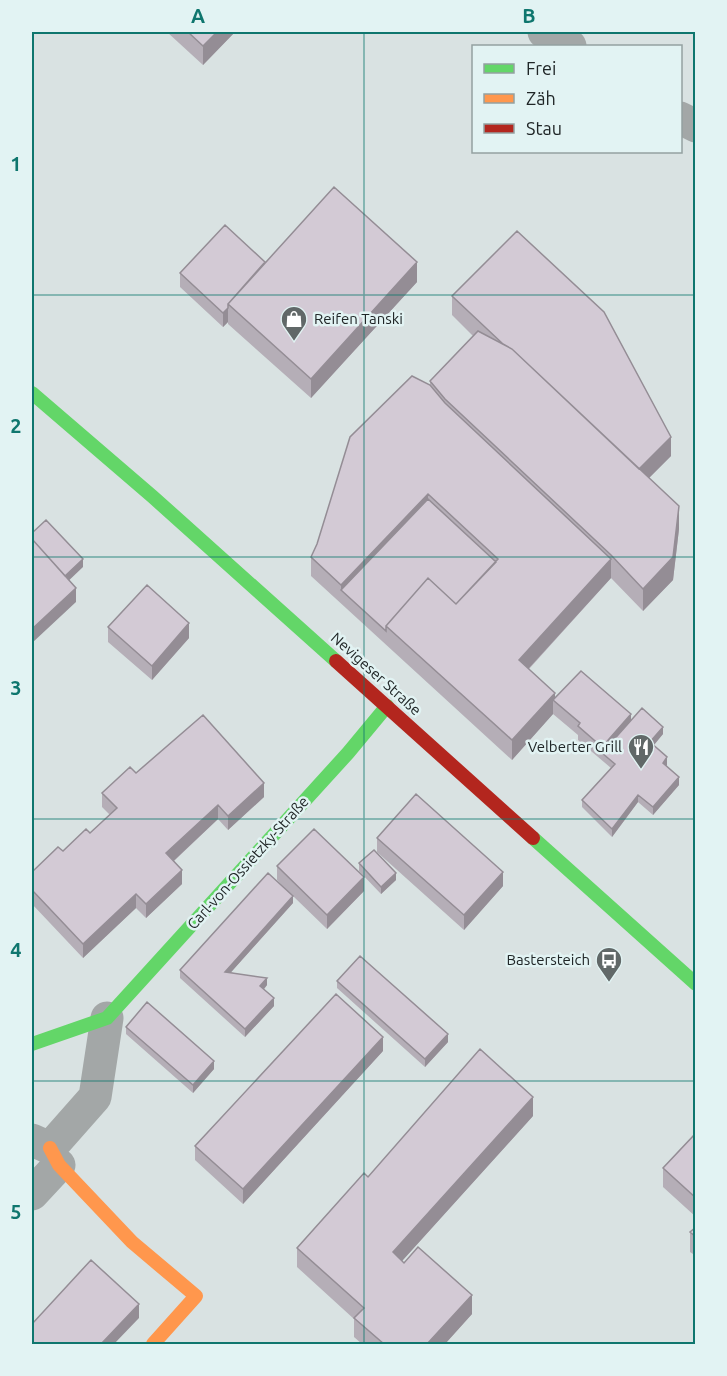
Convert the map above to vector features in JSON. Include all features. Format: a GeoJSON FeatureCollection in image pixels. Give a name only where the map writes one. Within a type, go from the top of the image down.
{"type":"FeatureCollection","features":[{"type":"Feature","properties":{"kind":"main road","name":"Nevigeser Straße"},"geometry":{"type":"LineString","coordinates":[[32,393],[153,497],[696,984]]}},
{"type":"Feature","properties":{"kind":"main road","name":"Carl-von-Ossietzky-Straße"},"geometry":{"type":"LineString","coordinates":[[32,1044],[107,1018],[348,753],[387,706]]}},
{"type":"Feature","properties":{"kind":"main road"},"geometry":{"type":"LineString","coordinates":[[47,1151],[132,1242],[196,1296],[153,1344]]}},
{"type":"Feature","properties":{"kind":"street"},"geometry":{"type":"LineString","coordinates":[[682,119],[696,126]]}},
{"type":"Feature","properties":{"kind":"street"},"geometry":{"type":"LineString","coordinates":[[32,1194],[47,1151],[95,1097],[107,1018]]}},
{"type":"Feature","properties":{"kind":"building"},"geometry":{"type":"Polygon","coordinates":[[[188,32],[217,32],[203,46],[188,32]]]}},
{"type":"Feature","properties":{"kind":"building"},"geometry":{"type":"Polygon","coordinates":[[[334,187],[417,262],[311,379],[228,304],[334,187]]]}},
{"type":"Feature","properties":{"kind":"building"},"geometry":{"type":"Polygon","coordinates":[[[225,225],[265,262],[228,304],[228,308],[223,313],[180,273],[225,225]]]}},
{"type":"Feature","properties":{"kind":"building"},"geometry":{"type":"Polygon","coordinates":[[[517,231],[604,312],[671,437],[639,469],[512,349],[503,344],[452,296],[517,231]]]}},
{"type":"Feature","properties":{"kind":"building"},"geometry":{"type":"Polygon","coordinates":[[[478,331],[512,349],[679,506],[673,557],[643,589],[611,555],[445,399],[430,381],[478,331]]]}},
{"type":"Feature","properties":{"kind":"building"},"geometry":{"type":"Polygon","coordinates":[[[412,376],[430,385],[445,403],[611,559],[519,660],[555,693],[512,740],[386,626],[428,578],[456,604],[498,559],[428,494],[341,585],[311,557],[350,437],[412,376]]]}},
{"type":"Feature","properties":{"kind":"building"},"geometry":{"type":"Polygon","coordinates":[[[428,499],[496,562],[456,604],[428,578],[386,626],[386,631],[341,590],[428,499]]]}},
{"type":"Feature","properties":{"kind":"building"},"geometry":{"type":"Polygon","coordinates":[[[46,520],[83,559],[65,576],[32,539],[32,533],[46,520]]]}},
{"type":"Feature","properties":{"kind":"building"},"geometry":{"type":"Polygon","coordinates":[[[32,539],[76,588],[32,629],[32,539]]]}},
{"type":"Feature","properties":{"kind":"building"},"geometry":{"type":"Polygon","coordinates":[[[147,585],[189,623],[152,666],[108,627],[147,585]]]}},
{"type":"Feature","properties":{"kind":"building"},"geometry":{"type":"Polygon","coordinates":[[[581,671],[631,714],[602,747],[578,726],[580,723],[553,700],[581,671]]]}},
{"type":"Feature","properties":{"kind":"building"},"geometry":{"type":"Polygon","coordinates":[[[642,708],[663,727],[650,742],[667,757],[663,763],[679,777],[653,807],[638,795],[612,829],[582,800],[615,764],[602,753],[642,708]]]}},
{"type":"Feature","properties":{"kind":"building"},"geometry":{"type":"Polygon","coordinates":[[[203,715],[264,783],[228,816],[218,805],[166,853],[182,870],[146,904],[136,894],[83,944],[32,890],[32,872],[58,847],[63,851],[86,829],[90,833],[117,808],[102,793],[130,767],[136,773],[203,715]]]}},
{"type":"Feature","properties":{"kind":"building"},"geometry":{"type":"Polygon","coordinates":[[[416,794],[503,872],[464,915],[377,838],[416,794]]]}},
{"type":"Feature","properties":{"kind":"building"},"geometry":{"type":"Polygon","coordinates":[[[314,829],[364,877],[327,915],[277,866],[314,829]]]}},
{"type":"Feature","properties":{"kind":"building"},"geometry":{"type":"Polygon","coordinates":[[[374,850],[396,873],[381,887],[359,863],[374,850]]]}},
{"type":"Feature","properties":{"kind":"building"},"geometry":{"type":"Polygon","coordinates":[[[268,873],[293,896],[225,972],[267,978],[260,986],[274,998],[245,1029],[180,970],[268,873]]]}},
{"type":"Feature","properties":{"kind":"building"},"geometry":{"type":"Polygon","coordinates":[[[360,956],[448,1034],[425,1059],[337,981],[360,956]]]}},
{"type":"Feature","properties":{"kind":"building"},"geometry":{"type":"Polygon","coordinates":[[[336,994],[383,1037],[243,1189],[195,1146],[336,994]]]}},
{"type":"Feature","properties":{"kind":"building"},"geometry":{"type":"Polygon","coordinates":[[[147,1002],[214,1061],[193,1085],[126,1027],[147,1002]]]}},
{"type":"Feature","properties":{"kind":"building"},"geometry":{"type":"Polygon","coordinates":[[[480,1049],[533,1097],[393,1252],[404,1263],[418,1247],[472,1295],[427,1344],[384,1344],[354,1318],[364,1308],[297,1248],[364,1173],[368,1177],[480,1049]]]}},
{"type":"Feature","properties":{"kind":"building"},"geometry":{"type":"Polygon","coordinates":[[[696,1133],[696,1198],[663,1168],[696,1133]]]}},
{"type":"Feature","properties":{"kind":"building"},"geometry":{"type":"Polygon","coordinates":[[[696,1227],[696,1237],[690,1232],[696,1227]]]}},
{"type":"Feature","properties":{"kind":"building"},"geometry":{"type":"Polygon","coordinates":[[[91,1260],[139,1304],[101,1344],[32,1344],[32,1324],[91,1260]]]}},
{"type":"Feature","properties":{"kind":"traffic: fast"},"geometry":{"type":"LineString","coordinates":[[32,393],[153,497],[336,661]]}},
{"type":"Feature","properties":{"kind":"traffic: fast"},"geometry":{"type":"LineString","coordinates":[[32,1044],[107,1018],[348,753],[387,706]]}},
{"type":"Feature","properties":{"kind":"traffic: fast"},"geometry":{"type":"LineString","coordinates":[[533,838],[696,984]]}},
{"type":"Feature","properties":{"kind":"traffic: slow"},"geometry":{"type":"LineString","coordinates":[[50,1148],[59,1165],[132,1242],[196,1296],[153,1344]]}},
{"type":"Feature","properties":{"kind":"traffic: jam"},"geometry":{"type":"LineString","coordinates":[[336,661],[533,838]]}},
{"type":"Feature","properties":{"kind":"place","name":"Reifen Tanski"},"geometry":{"type":"Point","coordinates":[294,342]}},
{"type":"Feature","properties":{"kind":"place","name":"Velberter Grill"},"geometry":{"type":"Point","coordinates":[641,770]}},
{"type":"Feature","properties":{"kind":"place","name":"Bastersteich"},"geometry":{"type":"Point","coordinates":[609,983]}}]}
